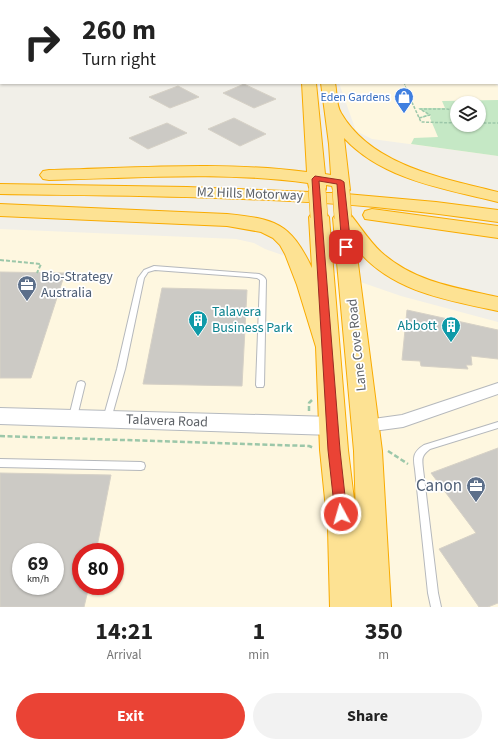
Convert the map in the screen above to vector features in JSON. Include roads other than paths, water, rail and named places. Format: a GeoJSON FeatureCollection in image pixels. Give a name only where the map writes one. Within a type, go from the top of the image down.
{"type":"FeatureCollection","features":[{"type":"Feature","properties":{"kind":"highway","name":"Lane Cove Road"},"geometry":{"type":"LineString","coordinates":[[309,84],[326,346],[317,436],[334,450],[342,529],[346,607]]}},
{"type":"Feature","properties":{"kind":"highway","name":"Lane Cove Road"},"geometry":{"type":"LineString","coordinates":[[328,84],[341,186],[366,426],[376,607]]}},
{"type":"Feature","properties":{"kind":"highway"},"geometry":{"type":"LineString","coordinates":[[332,112],[346,130],[372,154],[419,176],[498,197]]}},
{"type":"Feature","properties":{"kind":"highway"},"geometry":{"type":"LineString","coordinates":[[223,171],[289,164],[305,157],[314,150]]}},
{"type":"Feature","properties":{"kind":"highway"},"geometry":{"type":"LineString","coordinates":[[0,176],[223,171],[278,173],[337,211],[498,232]]}},
{"type":"Feature","properties":{"kind":"highway"},"geometry":{"type":"LineString","coordinates":[[317,198],[341,186]]}},
{"type":"Feature","properties":{"kind":"highway","name":"M2 Hills Motorway"},"geometry":{"type":"LineString","coordinates":[[0,189],[299,195],[394,202],[498,216]]}},
{"type":"Feature","properties":{"kind":"highway","name":"M2 Hills Motorway"},"geometry":{"type":"LineString","coordinates":[[0,199],[222,202],[317,198],[399,211],[440,215],[498,224]]}},
{"type":"Feature","properties":{"kind":"highway"},"geometry":{"type":"LineString","coordinates":[[0,210],[227,220],[248,222],[266,226],[283,237],[294,251],[311,295],[326,346]]}},
{"type":"Feature","properties":{"kind":"highway"},"geometry":{"type":"LineString","coordinates":[[344,218],[375,257],[392,270],[424,285],[498,304]]}},
{"type":"Feature","properties":{"kind":"highway"},"geometry":{"type":"LineString","coordinates":[[317,436],[366,426]]}},
{"type":"Feature","properties":{"kind":"main road","name":"Talavera Road"},"geometry":{"type":"LineString","coordinates":[[0,416],[107,419],[317,436]]}},
{"type":"Feature","properties":{"kind":"street"},"geometry":{"type":"LineString","coordinates":[[366,426],[403,421],[498,388]]}},
{"type":"Feature","properties":{"kind":"lane"},"geometry":{"type":"LineString","coordinates":[[107,419],[122,369],[141,278],[146,271],[154,268],[259,276],[263,280],[260,386]]}},
{"type":"Feature","properties":{"kind":"lane"},"geometry":{"type":"LineString","coordinates":[[73,417],[81,384]]}},
{"type":"Feature","properties":{"kind":"lane"},"geometry":{"type":"LineString","coordinates":[[436,607],[433,593],[418,459],[420,452],[427,447],[498,425]]}},
{"type":"Feature","properties":{"kind":"lane"},"geometry":{"type":"LineString","coordinates":[[0,463],[141,466]]}},
{"type":"Feature","properties":{"kind":"place","name":"Eden Gardens"},"geometry":{"type":"Point","coordinates":[404,114]}},
{"type":"Feature","properties":{"kind":"place","name":"Bio-Strategy Australia"},"geometry":{"type":"Point","coordinates":[27,302]}},
{"type":"Feature","properties":{"kind":"place","name":"Talavera Business Park"},"geometry":{"type":"Point","coordinates":[198,337]}},
{"type":"Feature","properties":{"kind":"place","name":"Abbott"},"geometry":{"type":"Point","coordinates":[451,343]}},
{"type":"Feature","properties":{"kind":"place","name":"Canon"},"geometry":{"type":"Point","coordinates":[476,503]}}]}
